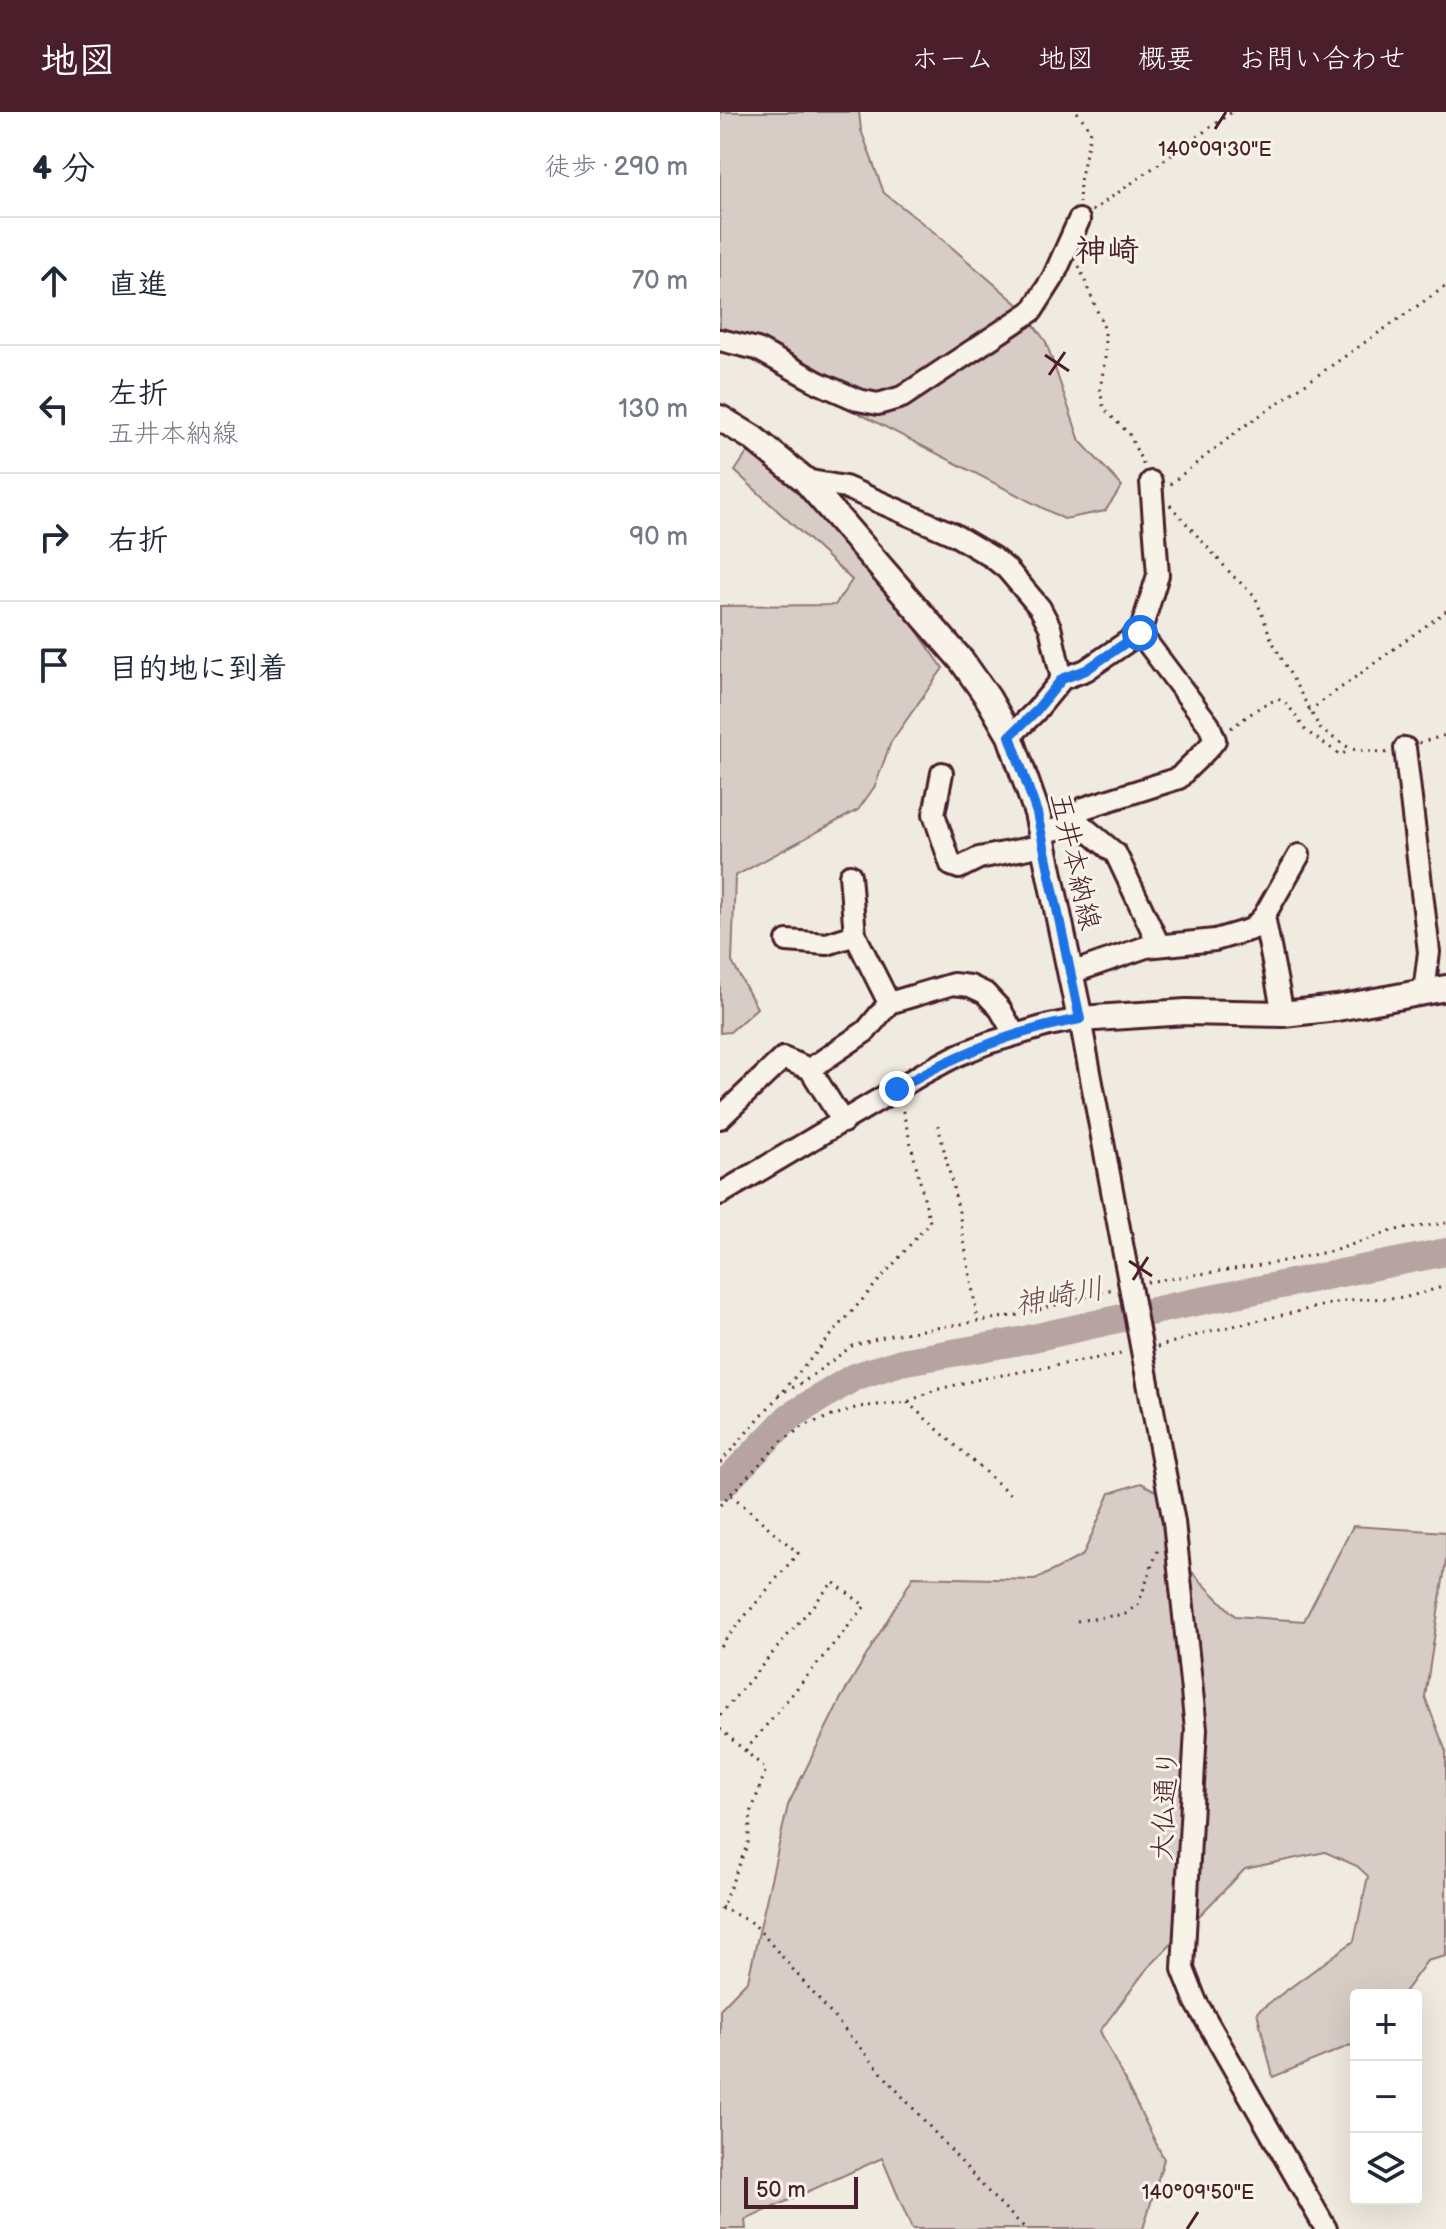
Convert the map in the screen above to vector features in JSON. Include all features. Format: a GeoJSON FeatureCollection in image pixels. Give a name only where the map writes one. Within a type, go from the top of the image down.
{"type":"FeatureCollection","features":[{"type":"Feature","properties":{"kind":"main road","name":"五井本納線"},"geometry":{"type":"LineString","coordinates":[[720,418],[753,438],[805,480],[962,661],[1010,736],[1037,813],[1080,1019]]}},
{"type":"Feature","properties":{"kind":"main road"},"geometry":{"type":"LineString","coordinates":[[1080,1019],[1186,1012],[1283,1014],[1337,1008],[1435,990]]}},
{"type":"Feature","properties":{"kind":"street"},"geometry":{"type":"LineString","coordinates":[[720,340],[757,349],[858,400],[878,404],[902,397],[1032,311],[1053,278],[1079,220]]}},
{"type":"Feature","properties":{"kind":"street"},"geometry":{"type":"LineString","coordinates":[[805,480],[845,487],[953,534],[992,557],[1007,569],[1040,608],[1050,627],[1062,679]]}},
{"type":"Feature","properties":{"kind":"street"},"geometry":{"type":"LineString","coordinates":[[1010,736],[1062,679],[1086,670],[1140,633],[1158,575],[1155,487]]}},
{"type":"Feature","properties":{"kind":"street"},"geometry":{"type":"LineString","coordinates":[[942,773],[934,814],[951,865],[959,868],[979,858],[1043,839],[1065,827],[1084,808],[1179,778],[1207,752],[1215,740],[1209,725],[1140,633]]}},
{"type":"Feature","properties":{"kind":"street"},"geometry":{"type":"LineString","coordinates":[[1405,748],[1435,990]]}},
{"type":"Feature","properties":{"kind":"street"},"geometry":{"type":"LineString","coordinates":[[1074,819],[1116,854],[1159,945]]}},
{"type":"Feature","properties":{"kind":"street"},"geometry":{"type":"LineString","coordinates":[[1071,973],[1146,947],[1215,940],[1252,929],[1264,916],[1299,855]]}},
{"type":"Feature","properties":{"kind":"street"},"geometry":{"type":"LineString","coordinates":[[850,875],[855,935],[889,1003]]}},
{"type":"Feature","properties":{"kind":"street"},"geometry":{"type":"LineString","coordinates":[[1264,916],[1283,1014]]}},
{"type":"Feature","properties":{"kind":"street"},"geometry":{"type":"LineString","coordinates":[[787,941],[827,944],[855,935]]}},
{"type":"Feature","properties":{"kind":"street"},"geometry":{"type":"LineString","coordinates":[[810,1069],[866,1031],[889,1003],[953,984],[970,986],[985,993],[1000,1009],[1015,1035]]}},
{"type":"Feature","properties":{"kind":"street"},"geometry":{"type":"LineString","coordinates":[[720,1194],[958,1055],[1015,1035],[1080,1019]]}},
{"type":"Feature","properties":{"kind":"street","name":"大仏通り"},"geometry":{"type":"LineString","coordinates":[[1080,1019],[1174,1522],[1196,1729],[1183,1969],[1196,2002],[1326,2229]]}},
{"type":"Feature","properties":{"kind":"street"},"geometry":{"type":"LineString","coordinates":[[720,1118],[783,1058],[810,1069],[843,1122]]}},
{"type":"Feature","properties":{"kind":"path"},"geometry":{"type":"LineString","coordinates":[[1077,112],[1091,130],[1080,181],[1079,220]]}},
{"type":"Feature","properties":{"kind":"path"},"geometry":{"type":"LineString","coordinates":[[1079,220],[1232,112]]}},
{"type":"Feature","properties":{"kind":"path"},"geometry":{"type":"LineString","coordinates":[[1076,259],[1105,330],[1105,359],[1100,390],[1104,409],[1129,434],[1155,487],[1233,576],[1255,596],[1272,641],[1321,730],[1351,749],[1387,754],[1446,735]]}},
{"type":"Feature","properties":{"kind":"path"},"geometry":{"type":"LineString","coordinates":[[1155,487],[1446,286]]}},
{"type":"Feature","properties":{"kind":"path"},"geometry":{"type":"LineString","coordinates":[[1309,711],[1446,611]]}},
{"type":"Feature","properties":{"kind":"path"},"geometry":{"type":"LineString","coordinates":[[1215,740],[1263,705],[1278,699],[1288,705],[1306,731],[1341,755],[1351,749]]}},
{"type":"Feature","properties":{"kind":"path"},"geometry":{"type":"LineString","coordinates":[[720,1463],[930,1222],[897,1089]]}},
{"type":"Feature","properties":{"kind":"path"},"geometry":{"type":"LineString","coordinates":[[938,1125],[959,1212],[978,1321]]}},
{"type":"Feature","properties":{"kind":"path"},"geometry":{"type":"LineString","coordinates":[[778,1395],[802,1383],[852,1346],[891,1335],[1024,1314],[1131,1285],[1274,1263],[1336,1250],[1395,1230],[1446,1223]]}},
{"type":"Feature","properties":{"kind":"path"},"geometry":{"type":"LineString","coordinates":[[720,1505],[782,1441],[806,1425],[858,1407],[907,1402],[935,1390],[980,1379],[1143,1350],[1211,1331],[1349,1300],[1407,1297],[1446,1286]]}},
{"type":"Feature","properties":{"kind":"path"},"geometry":{"type":"LineString","coordinates":[[907,1402],[1013,1497]]}},
{"type":"Feature","properties":{"kind":"path"},"geometry":{"type":"LineString","coordinates":[[720,1646],[798,1553],[730,1494]]}},
{"type":"Feature","properties":{"kind":"path"},"geometry":{"type":"LineString","coordinates":[[1077,1621],[1125,1614],[1138,1605],[1159,1549]]}},
{"type":"Feature","properties":{"kind":"path"},"geometry":{"type":"LineString","coordinates":[[720,1715],[833,1582],[865,1606],[745,1751]]}},
{"type":"Feature","properties":{"kind":"path"},"geometry":{"type":"LineString","coordinates":[[720,1729],[766,1769],[751,1813],[748,1843],[720,1910],[754,1924],[893,2086],[992,2196],[1026,2229]]}},
{"type":"Feature","properties":{"kind":"shaded area"},"geometry":{"type":"Polygon","coordinates":[[[720,112],[859,112],[861,130],[884,193],[1021,307],[1046,342],[1080,441],[1122,486],[1105,511],[1064,519],[720,342],[720,112]]]}},
{"type":"Feature","properties":{"kind":"shaded area"},"geometry":{"type":"Polygon","coordinates":[[[749,450],[772,462],[905,614],[943,668],[891,742],[875,786],[858,810],[735,876],[732,962],[757,1008],[730,1032],[720,1033],[720,606],[835,605],[852,580],[735,471],[749,450]]]}},
{"type":"Feature","properties":{"kind":"shaded area"},"geometry":{"type":"Polygon","coordinates":[[[1141,1483],[1165,1496],[1178,1558],[1235,1616],[1304,1621],[1353,1526],[1446,1532],[1446,1561],[1425,1697],[1446,1752],[1446,1956],[1427,1961],[1406,1989],[1350,1989],[1350,2045],[1273,2077],[1257,2012],[1354,1941],[1368,1876],[1357,1866],[1325,1852],[1245,1869],[1146,1970],[1100,2031],[1164,2159],[1143,2229],[912,2229],[882,2158],[745,2220],[746,2229],[720,2229],[720,2009],[748,1980],[788,1805],[841,1698],[913,1577],[1035,1580],[1083,1555],[1110,1493],[1141,1483]]]}},
{"type":"Feature","properties":{"kind":"waterway","name":"神崎川"},"geometry":{"type":"LineString","coordinates":[[723,1485],[789,1417],[854,1377],[901,1362],[1015,1342],[1446,1252]]}},
{"type":"Feature","properties":{"kind":"waterway","name":"神崎川"},"geometry":{"type":"LineString","coordinates":[[720,1489],[723,1485]]}},
{"type":"Feature","properties":{"kind":"district","name":"神崎"},"geometry":{"type":"Point","coordinates":[1107,250]}},
{"type":"Feature","properties":{"kind":"route"},"geometry":{"type":"LineString","coordinates":[[897,1089],[958,1055],[988,1043],[1080,1019],[1037,813],[1010,736],[1062,679],[1086,670],[1140,633]]}}]}
